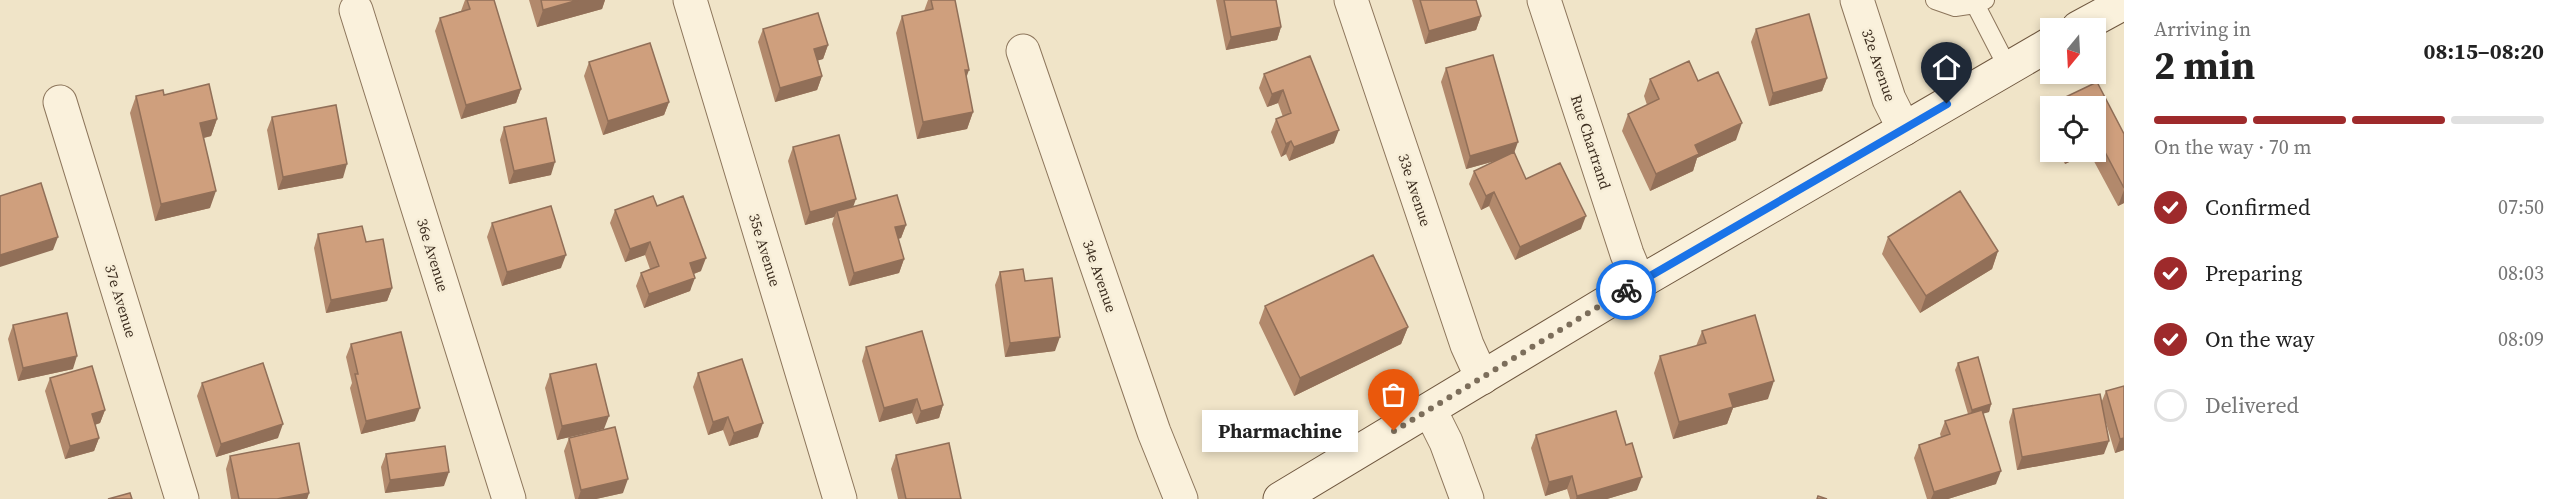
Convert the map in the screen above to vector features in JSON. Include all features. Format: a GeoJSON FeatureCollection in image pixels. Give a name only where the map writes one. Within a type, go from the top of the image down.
{"type":"FeatureCollection","features":[{"type":"Feature","properties":{"kind":"street","name":"35e Avenue"},"geometry":{"type":"LineString","coordinates":[[690,0],[840,499]]}},
{"type":"Feature","properties":{"kind":"street","name":"33e Avenue"},"geometry":{"type":"LineString","coordinates":[[1351,0],[1467,345],[1482,378]]}},
{"type":"Feature","properties":{"kind":"street","name":"Rue Chartrand"},"geometry":{"type":"LineString","coordinates":[[1544,0],[1627,254],[1639,283]]}},
{"type":"Feature","properties":{"kind":"street","name":"32e Avenue"},"geometry":{"type":"LineString","coordinates":[[1857,0],[1889,99],[1904,129]]}},
{"type":"Feature","properties":{"kind":"street"},"geometry":{"type":"LineString","coordinates":[[2096,18],[2124,3]]}},
{"type":"Feature","properties":{"kind":"street","name":"36e Avenue"},"geometry":{"type":"LineString","coordinates":[[356,10],[509,499]]}},
{"type":"Feature","properties":{"kind":"street"},"geometry":{"type":"LineString","coordinates":[[1280,499],[1639,283],[2040,50]]}},
{"type":"Feature","properties":{"kind":"street","name":"34e Avenue"},"geometry":{"type":"LineString","coordinates":[[1023,51],[1154,432],[1181,499]]}},
{"type":"Feature","properties":{"kind":"street","name":"37e Avenue"},"geometry":{"type":"LineString","coordinates":[[60,102],[182,499]]}},
{"type":"Feature","properties":{"kind":"street"},"geometry":{"type":"LineString","coordinates":[[1430,410],[1446,442],[1467,499]]}},
{"type":"Feature","properties":{"kind":"lane"},"geometry":{"type":"LineString","coordinates":[[1935,0],[1955,7],[1980,2],[2008,68]]}},
{"type":"Feature","properties":{"kind":"building"},"geometry":{"type":"Polygon","coordinates":[[[467,0],[494,0],[521,89],[466,105],[440,18],[470,9],[467,0]]]}},
{"type":"Feature","properties":{"kind":"building"},"geometry":{"type":"Polygon","coordinates":[[[541,0],[578,0],[543,10],[541,0]]]}},
{"type":"Feature","properties":{"kind":"building"},"geometry":{"type":"Polygon","coordinates":[[[931,0],[955,0],[969,70],[965,70],[973,112],[923,122],[902,16],[933,9],[931,0]]]}},
{"type":"Feature","properties":{"kind":"building"},"geometry":{"type":"Polygon","coordinates":[[[1224,0],[1276,0],[1281,27],[1231,37],[1224,0]]]}},
{"type":"Feature","properties":{"kind":"building"},"geometry":{"type":"Polygon","coordinates":[[[1420,0],[1476,0],[1481,16],[1429,31],[1420,0]]]}},
{"type":"Feature","properties":{"kind":"building"},"geometry":{"type":"Polygon","coordinates":[[[818,13],[828,45],[814,49],[822,76],[780,88],[763,29],[818,13]]]}},
{"type":"Feature","properties":{"kind":"building"},"geometry":{"type":"Polygon","coordinates":[[[1809,14],[1827,78],[1773,93],[1756,29],[1809,14]]]}},
{"type":"Feature","properties":{"kind":"building"},"geometry":{"type":"Polygon","coordinates":[[[650,43],[669,102],[608,121],[589,62],[650,43]]]}},
{"type":"Feature","properties":{"kind":"building"},"geometry":{"type":"Polygon","coordinates":[[[1493,55],[1518,142],[1470,156],[1446,68],[1493,55]]]}},
{"type":"Feature","properties":{"kind":"building"},"geometry":{"type":"Polygon","coordinates":[[[1310,56],[1339,130],[1294,147],[1291,141],[1286,144],[1276,119],[1291,113],[1283,90],[1272,94],[1264,74],[1310,56]]]}},
{"type":"Feature","properties":{"kind":"building"},"geometry":{"type":"Polygon","coordinates":[[[1689,61],[1698,81],[1718,72],[1742,123],[1695,145],[1699,154],[1656,174],[1628,114],[1659,99],[1650,79],[1689,61]]]}},
{"type":"Feature","properties":{"kind":"building"},"geometry":{"type":"Polygon","coordinates":[[[209,84],[217,119],[200,123],[216,191],[161,204],[136,96],[163,90],[164,95],[209,84]]]}},
{"type":"Feature","properties":{"kind":"building"},"geometry":{"type":"Polygon","coordinates":[[[2093,84],[2098,84],[2104,96],[2068,96],[2093,84]]]}},
{"type":"Feature","properties":{"kind":"building"},"geometry":{"type":"Polygon","coordinates":[[[2106,99],[2124,134],[2124,188],[2106,154],[2106,99]]]}},
{"type":"Feature","properties":{"kind":"building"},"geometry":{"type":"Polygon","coordinates":[[[336,105],[347,164],[283,177],[272,117],[336,105]]]}},
{"type":"Feature","properties":{"kind":"building"},"geometry":{"type":"Polygon","coordinates":[[[546,118],[555,162],[514,171],[504,127],[546,118]]]}},
{"type":"Feature","properties":{"kind":"building"},"geometry":{"type":"Polygon","coordinates":[[[839,135],[856,199],[810,212],[793,147],[839,135]]]}},
{"type":"Feature","properties":{"kind":"building"},"geometry":{"type":"Polygon","coordinates":[[[1514,152],[1526,179],[1560,163],[1586,216],[1520,247],[1494,192],[1486,196],[1474,171],[1514,152]]]}},
{"type":"Feature","properties":{"kind":"building"},"geometry":{"type":"Polygon","coordinates":[[[41,183],[58,237],[0,255],[0,196],[41,183]]]}},
{"type":"Feature","properties":{"kind":"building"},"geometry":{"type":"Polygon","coordinates":[[[1960,191],[1998,251],[1926,296],[1888,237],[1960,191]]]}},
{"type":"Feature","properties":{"kind":"building"},"geometry":{"type":"Polygon","coordinates":[[[897,195],[906,225],[895,227],[904,259],[854,273],[837,211],[897,195]]]}},
{"type":"Feature","properties":{"kind":"building"},"geometry":{"type":"Polygon","coordinates":[[[653,196],[657,206],[683,196],[706,258],[690,263],[695,278],[649,294],[641,273],[659,266],[650,242],[630,249],[615,210],[653,196]]]}},
{"type":"Feature","properties":{"kind":"building"},"geometry":{"type":"Polygon","coordinates":[[[551,206],[566,255],[507,272],[492,223],[551,206]]]}},
{"type":"Feature","properties":{"kind":"building"},"geometry":{"type":"Polygon","coordinates":[[[362,226],[366,242],[383,239],[392,288],[331,300],[318,234],[362,226]]]}},
{"type":"Feature","properties":{"kind":"building"},"geometry":{"type":"Polygon","coordinates":[[[1373,255],[1408,327],[1300,378],[1265,306],[1373,255]]]}},
{"type":"Feature","properties":{"kind":"building"},"geometry":{"type":"Polygon","coordinates":[[[1023,269],[1025,281],[1052,278],[1060,337],[1010,343],[1000,272],[1023,269]]]}},
{"type":"Feature","properties":{"kind":"building"},"geometry":{"type":"Polygon","coordinates":[[[67,313],[77,356],[23,368],[13,325],[67,313]]]}},
{"type":"Feature","properties":{"kind":"building"},"geometry":{"type":"Polygon","coordinates":[[[1755,315],[1774,381],[1729,394],[1733,407],[1679,422],[1660,356],[1706,343],[1702,331],[1755,315]]]}},
{"type":"Feature","properties":{"kind":"building"},"geometry":{"type":"Polygon","coordinates":[[[922,331],[943,405],[921,411],[917,399],[884,408],[866,347],[922,331]]]}},
{"type":"Feature","properties":{"kind":"building"},"geometry":{"type":"Polygon","coordinates":[[[401,332],[420,408],[366,421],[355,374],[358,374],[351,344],[401,332]]]}},
{"type":"Feature","properties":{"kind":"building"},"geometry":{"type":"Polygon","coordinates":[[[1978,357],[1991,404],[1972,410],[1958,363],[1978,357]]]}},
{"type":"Feature","properties":{"kind":"building"},"geometry":{"type":"Polygon","coordinates":[[[742,359],[763,423],[734,433],[728,417],[713,422],[698,373],[742,359]]]}},
{"type":"Feature","properties":{"kind":"building"},"geometry":{"type":"Polygon","coordinates":[[[263,363],[283,424],[221,444],[202,383],[263,363]]]}},
{"type":"Feature","properties":{"kind":"building"},"geometry":{"type":"Polygon","coordinates":[[[596,364],[609,416],[562,426],[550,374],[596,364]]]}},
{"type":"Feature","properties":{"kind":"building"},"geometry":{"type":"Polygon","coordinates":[[[92,366],[105,410],[92,414],[99,438],[70,446],[50,378],[92,366]]]}},
{"type":"Feature","properties":{"kind":"building"},"geometry":{"type":"Polygon","coordinates":[[[2124,386],[2124,438],[2120,439],[2106,391],[2124,386]]]}},
{"type":"Feature","properties":{"kind":"building"},"geometry":{"type":"Polygon","coordinates":[[[2100,394],[2109,441],[2022,457],[2013,409],[2100,394]]]}},
{"type":"Feature","properties":{"kind":"building"},"geometry":{"type":"Polygon","coordinates":[[[1982,410],[2001,471],[1934,492],[1919,445],[1950,434],[1945,421],[1982,410]]]}},
{"type":"Feature","properties":{"kind":"building"},"geometry":{"type":"Polygon","coordinates":[[[1616,411],[1626,445],[1632,443],[1642,477],[1577,496],[1572,476],[1549,482],[1536,435],[1616,411]]]}},
{"type":"Feature","properties":{"kind":"building"},"geometry":{"type":"Polygon","coordinates":[[[615,427],[628,479],[581,490],[569,438],[615,427]]]}},
{"type":"Feature","properties":{"kind":"building"},"geometry":{"type":"Polygon","coordinates":[[[299,443],[309,493],[277,499],[239,499],[230,456],[299,443]]]}},
{"type":"Feature","properties":{"kind":"building"},"geometry":{"type":"Polygon","coordinates":[[[949,443],[961,499],[906,499],[896,455],[949,443]]]}},
{"type":"Feature","properties":{"kind":"building"},"geometry":{"type":"Polygon","coordinates":[[[445,446],[449,472],[390,480],[386,454],[445,446]]]}},
{"type":"Feature","properties":{"kind":"building"},"geometry":{"type":"Polygon","coordinates":[[[130,493],[132,499],[108,499],[130,493]]]}},
{"type":"Feature","properties":{"kind":"way so far"},"geometry":{"type":"LineString","coordinates":[[1394,431],[1626,290]]}},
{"type":"Feature","properties":{"kind":"place","name":"Pharmachine"},"geometry":{"type":"Point","coordinates":[1394,431]}},
{"type":"Feature","properties":{"kind":"route"},"geometry":{"type":"LineString","coordinates":[[1626,290],[1947,104]]}}]}
